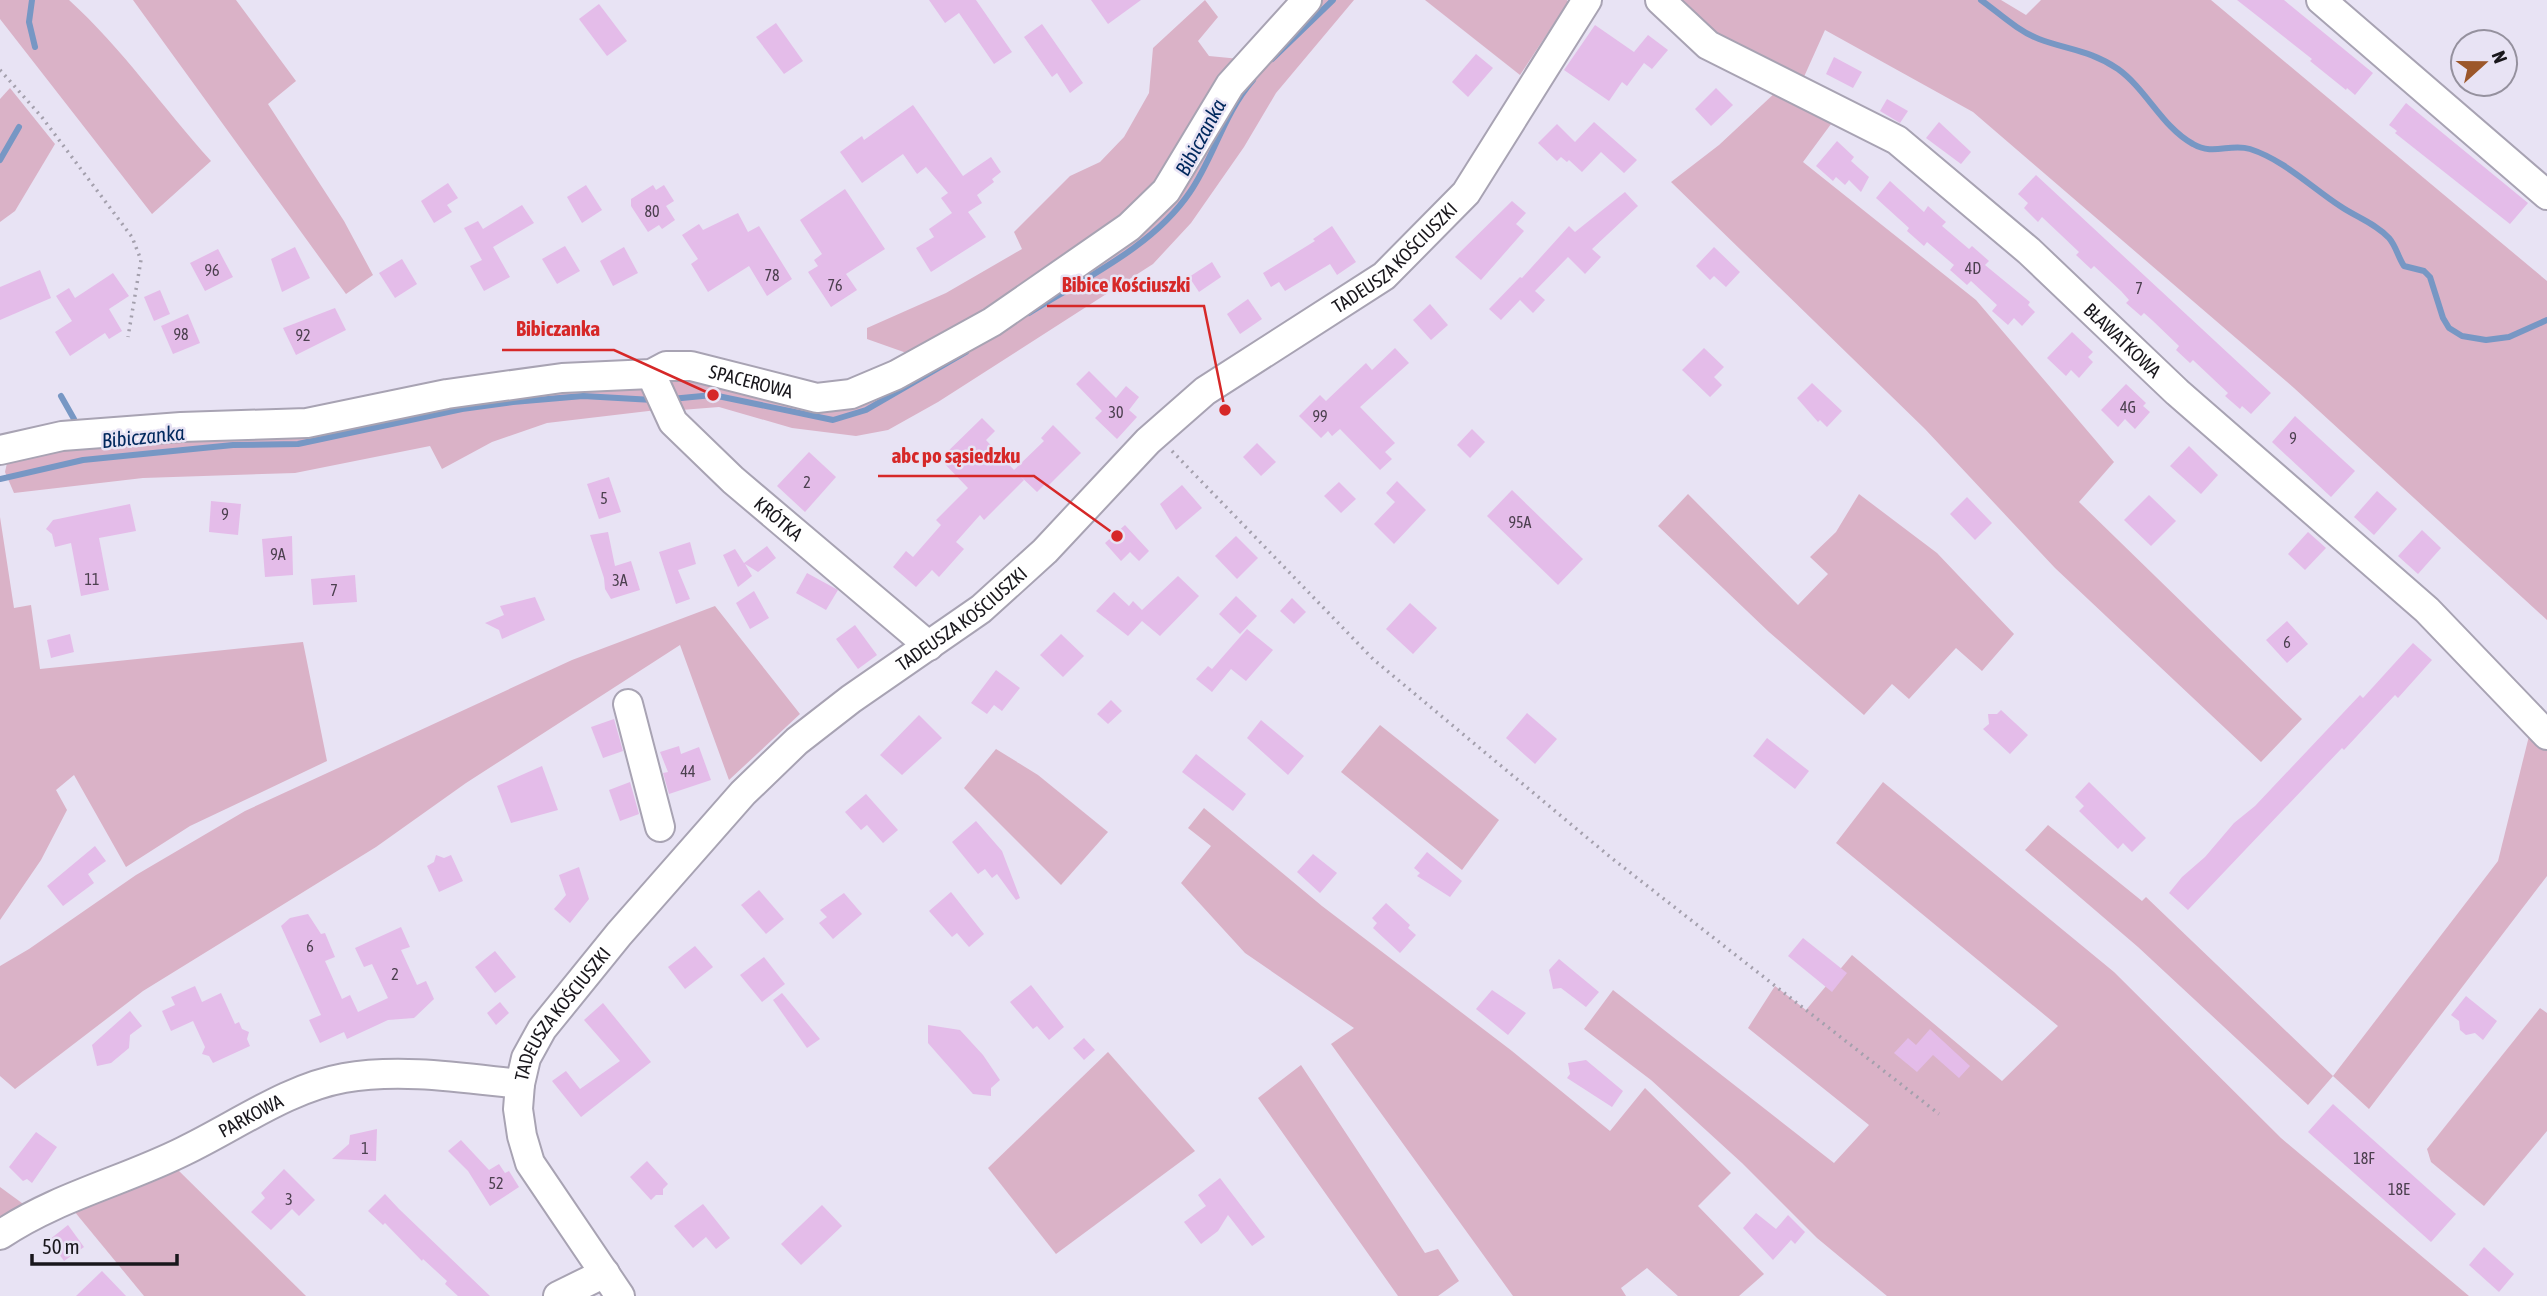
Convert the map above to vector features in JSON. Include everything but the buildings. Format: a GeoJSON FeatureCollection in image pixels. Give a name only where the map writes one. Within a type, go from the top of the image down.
{"type":"FeatureCollection","features":[{"type":"Feature","properties":{"kind":"street","name":"SPACEROWA"},"geometry":{"type":"LineString","coordinates":[[0,450],[62,436],[181,426],[307,423],[447,394],[562,379],[657,390],[666,366],[691,366],[817,398],[850,394],[895,375],[992,322],[1129,227],[1166,191],[1230,85],[1307,0]]}},
{"type":"Feature","properties":{"kind":"street","name":"TADEUSZA KOŚCIUSZKI"},"geometry":{"type":"LineString","coordinates":[[612,1285],[530,1163],[518,1109],[520,1084],[526,1058],[542,1030],[619,934],[743,793],[797,741],[851,699],[981,609],[1039,557],[1156,434],[1217,382],[1384,276],[1466,193],[1587,0]]}},
{"type":"Feature","properties":{"kind":"street","name":"BŁAWATKOWA"},"geometry":{"type":"LineString","coordinates":[[1660,0],[1708,45],[1897,140],[2029,251],[2177,392],[2427,610],[2547,734]]}},
{"type":"Feature","properties":{"kind":"street"},"geometry":{"type":"LineString","coordinates":[[2321,0],[2547,195]]}},
{"type":"Feature","properties":{"kind":"street","name":"KRÓTKA"},"geometry":{"type":"LineString","coordinates":[[657,390],[673,422],[733,480],[929,646]]}},
{"type":"Feature","properties":{"kind":"street"},"geometry":{"type":"LineString","coordinates":[[628,704],[660,827]]}},
{"type":"Feature","properties":{"kind":"street","name":"PARKOWA"},"geometry":{"type":"LineString","coordinates":[[0,1235],[28,1216],[183,1152],[305,1089],[381,1074],[520,1084]]}},
{"type":"Feature","properties":{"kind":"street"},"geometry":{"type":"LineString","coordinates":[[558,1296],[612,1285]]}},
{"type":"Feature","properties":{"kind":"path"},"geometry":{"type":"LineString","coordinates":[[0,70],[41,116],[132,237],[141,260],[128,337]]}},
{"type":"Feature","properties":{"kind":"path"},"geometry":{"type":"LineString","coordinates":[[1156,434],[1373,659],[1609,856],[1939,1114]]}},
{"type":"Feature","properties":{"kind":"shaded area"},"geometry":{"type":"Polygon","coordinates":[[[0,0],[69,0],[125,58],[211,161],[152,214],[0,19],[0,0]]]}},
{"type":"Feature","properties":{"kind":"shaded area"},"geometry":{"type":"Polygon","coordinates":[[[133,0],[236,0],[296,81],[268,104],[344,221],[373,275],[346,294],[133,0]]]}},
{"type":"Feature","properties":{"kind":"shaded area"},"geometry":{"type":"Polygon","coordinates":[[[1205,0],[1218,17],[1198,41],[1209,56],[1240,59],[1159,184],[1121,227],[915,356],[867,339],[867,328],[946,293],[1022,249],[1014,232],[1070,176],[1100,162],[1124,137],[1149,93],[1153,48],[1205,0]]]}},
{"type":"Feature","properties":{"kind":"shaded area"},"geometry":{"type":"Polygon","coordinates":[[[1316,0],[1354,0],[1276,93],[1244,147],[1191,223],[1153,264],[938,402],[888,430],[856,436],[792,428],[719,407],[681,410],[663,389],[671,376],[823,407],[1130,234],[1257,68],[1316,0]]]}},
{"type":"Feature","properties":{"kind":"shaded area"},"geometry":{"type":"Polygon","coordinates":[[[1425,0],[1567,0],[1568,2],[1520,75],[1425,0]]]}},
{"type":"Feature","properties":{"kind":"shaded area"},"geometry":{"type":"Polygon","coordinates":[[[1666,0],[2001,0],[2026,15],[2041,0],[2211,0],[2547,281],[2547,620],[2294,388],[1973,112],[1825,30],[1803,79],[1739,57],[1666,0]]]}},
{"type":"Feature","properties":{"kind":"shaded area"},"geometry":{"type":"Polygon","coordinates":[[[10,88],[55,144],[15,211],[0,222],[0,99],[10,88]]]}},
{"type":"Feature","properties":{"kind":"shaded area"},"geometry":{"type":"Polygon","coordinates":[[[1777,91],[1834,120],[1803,162],[1976,300],[2114,462],[2079,502],[2302,719],[2261,762],[2055,568],[1925,429],[1671,182],[1719,145],[1777,91]]]}},
{"type":"Feature","properties":{"kind":"shaded area"},"geometry":{"type":"Polygon","coordinates":[[[644,386],[657,410],[547,423],[492,442],[442,469],[430,446],[295,473],[143,478],[14,493],[5,472],[9,454],[448,400],[644,386]]]}},
{"type":"Feature","properties":{"kind":"shaded area"},"geometry":{"type":"Polygon","coordinates":[[[1688,494],[1798,605],[1828,574],[1810,557],[1836,532],[1859,494],[1937,553],[2014,634],[1982,671],[1956,648],[1909,699],[1892,684],[1864,715],[1769,632],[1658,526],[1688,494]]]}},
{"type":"Feature","properties":{"kind":"shaded area"},"geometry":{"type":"Polygon","coordinates":[[[0,517],[14,608],[31,605],[40,669],[303,642],[327,761],[190,826],[126,867],[74,775],[56,790],[67,810],[41,860],[0,920],[0,517]]]}},
{"type":"Feature","properties":{"kind":"shaded area"},"geometry":{"type":"Polygon","coordinates":[[[715,606],[800,714],[729,780],[680,645],[466,783],[376,847],[143,991],[15,1089],[0,1076],[0,966],[136,875],[245,811],[572,660],[715,606]]]}},
{"type":"Feature","properties":{"kind":"shaded area"},"geometry":{"type":"Polygon","coordinates":[[[1380,725],[1499,820],[1462,870],[1341,772],[1380,725]]]}},
{"type":"Feature","properties":{"kind":"shaded area"},"geometry":{"type":"Polygon","coordinates":[[[2530,732],[2547,745],[2547,876],[2369,1109],[2333,1076],[2498,861],[2530,732]]]}},
{"type":"Feature","properties":{"kind":"shaded area"},"geometry":{"type":"Polygon","coordinates":[[[996,749],[1038,775],[1108,832],[1061,885],[964,788],[996,749]]]}},
{"type":"Feature","properties":{"kind":"shaded area"},"geometry":{"type":"Polygon","coordinates":[[[1883,782],[2114,972],[2281,1138],[2469,1296],[1887,1296],[1817,1238],[1742,1163],[1651,1080],[1584,1029],[1613,990],[1834,1163],[1869,1125],[1748,1028],[1775,986],[1806,1010],[1852,955],[2002,1081],[2058,1026],[1836,843],[1883,782]]]}},
{"type":"Feature","properties":{"kind":"shaded area"},"geometry":{"type":"Polygon","coordinates":[[[1204,808],[1322,906],[1512,1051],[1610,1131],[1645,1088],[1731,1173],[1698,1206],[1764,1274],[1739,1296],[1678,1296],[1647,1268],[1621,1288],[1626,1296],[1513,1296],[1331,1044],[1354,1028],[1245,953],[1181,883],[1211,846],[1188,828],[1204,808]]]}},
{"type":"Feature","properties":{"kind":"shaded area"},"geometry":{"type":"Polygon","coordinates":[[[2048,825],[2142,901],[2146,897],[2333,1076],[2308,1105],[2138,947],[2025,850],[2048,825]]]}},
{"type":"Feature","properties":{"kind":"shaded area"},"geometry":{"type":"Polygon","coordinates":[[[2540,1008],[2547,1013],[2547,1131],[2484,1206],[2431,1162],[2427,1149],[2540,1008]]]}},
{"type":"Feature","properties":{"kind":"shaded area"},"geometry":{"type":"Polygon","coordinates":[[[1108,1052],[1195,1151],[1056,1254],[988,1168],[1108,1052]]]}},
{"type":"Feature","properties":{"kind":"shaded area"},"geometry":{"type":"Polygon","coordinates":[[[1301,1065],[1425,1253],[1438,1249],[1459,1281],[1438,1296],[1398,1296],[1258,1098],[1301,1065]]]}},
{"type":"Feature","properties":{"kind":"shaded area"},"geometry":{"type":"Polygon","coordinates":[[[178,1170],[306,1296],[144,1296],[74,1211],[178,1170]]]}},
{"type":"Feature","properties":{"kind":"shaded area"},"geometry":{"type":"Polygon","coordinates":[[[0,1187],[26,1206],[0,1222],[0,1187]]]}},
{"type":"Feature","properties":{"kind":"waterway"},"geometry":{"type":"LineString","coordinates":[[32,0],[29,22],[35,47]]}},
{"type":"Feature","properties":{"kind":"waterway","name":"Bibiczanka"},"geometry":{"type":"LineString","coordinates":[[1272,59],[1333,0]]}},
{"type":"Feature","properties":{"kind":"waterway"},"geometry":{"type":"LineString","coordinates":[[1981,0],[2031,36],[2088,54],[2118,69],[2138,87],[2172,128],[2193,144],[2208,149],[2250,149],[2262,154],[2378,228],[2391,241],[2404,266],[2424,271],[2430,277],[2443,318],[2449,328],[2462,336],[2486,340],[2509,337],[2547,320]]}},
{"type":"Feature","properties":{"kind":"waterway","name":"Bibiczanka"},"geometry":{"type":"LineString","coordinates":[[1029,313],[1116,260],[1175,212],[1198,178],[1234,106],[1253,80]]}},
{"type":"Feature","properties":{"kind":"waterway"},"geometry":{"type":"LineString","coordinates":[[0,160],[19,127]]}},
{"type":"Feature","properties":{"kind":"waterway","name":"Bibiczanka"},"geometry":{"type":"LineString","coordinates":[[671,399],[713,395],[833,420],[866,410],[966,352]]}},
{"type":"Feature","properties":{"kind":"waterway"},"geometry":{"type":"LineString","coordinates":[[61,396],[74,419]]}},
{"type":"Feature","properties":{"kind":"waterway","name":"Bibiczanka"},"geometry":{"type":"LineString","coordinates":[[0,479],[83,460],[233,445],[298,444],[462,409],[513,402],[583,396],[653,400]]}},
{"type":"Feature","properties":{"kind":"place","name":"Bibiczanka"},"geometry":{"type":"Point","coordinates":[713,395]}},
{"type":"Feature","properties":{"kind":"place","name":"Bibice Kościuszki"},"geometry":{"type":"Point","coordinates":[1225,410]}},
{"type":"Feature","properties":{"kind":"place","name":"abc po sąsiedzku"},"geometry":{"type":"Point","coordinates":[1117,536]}}]}
